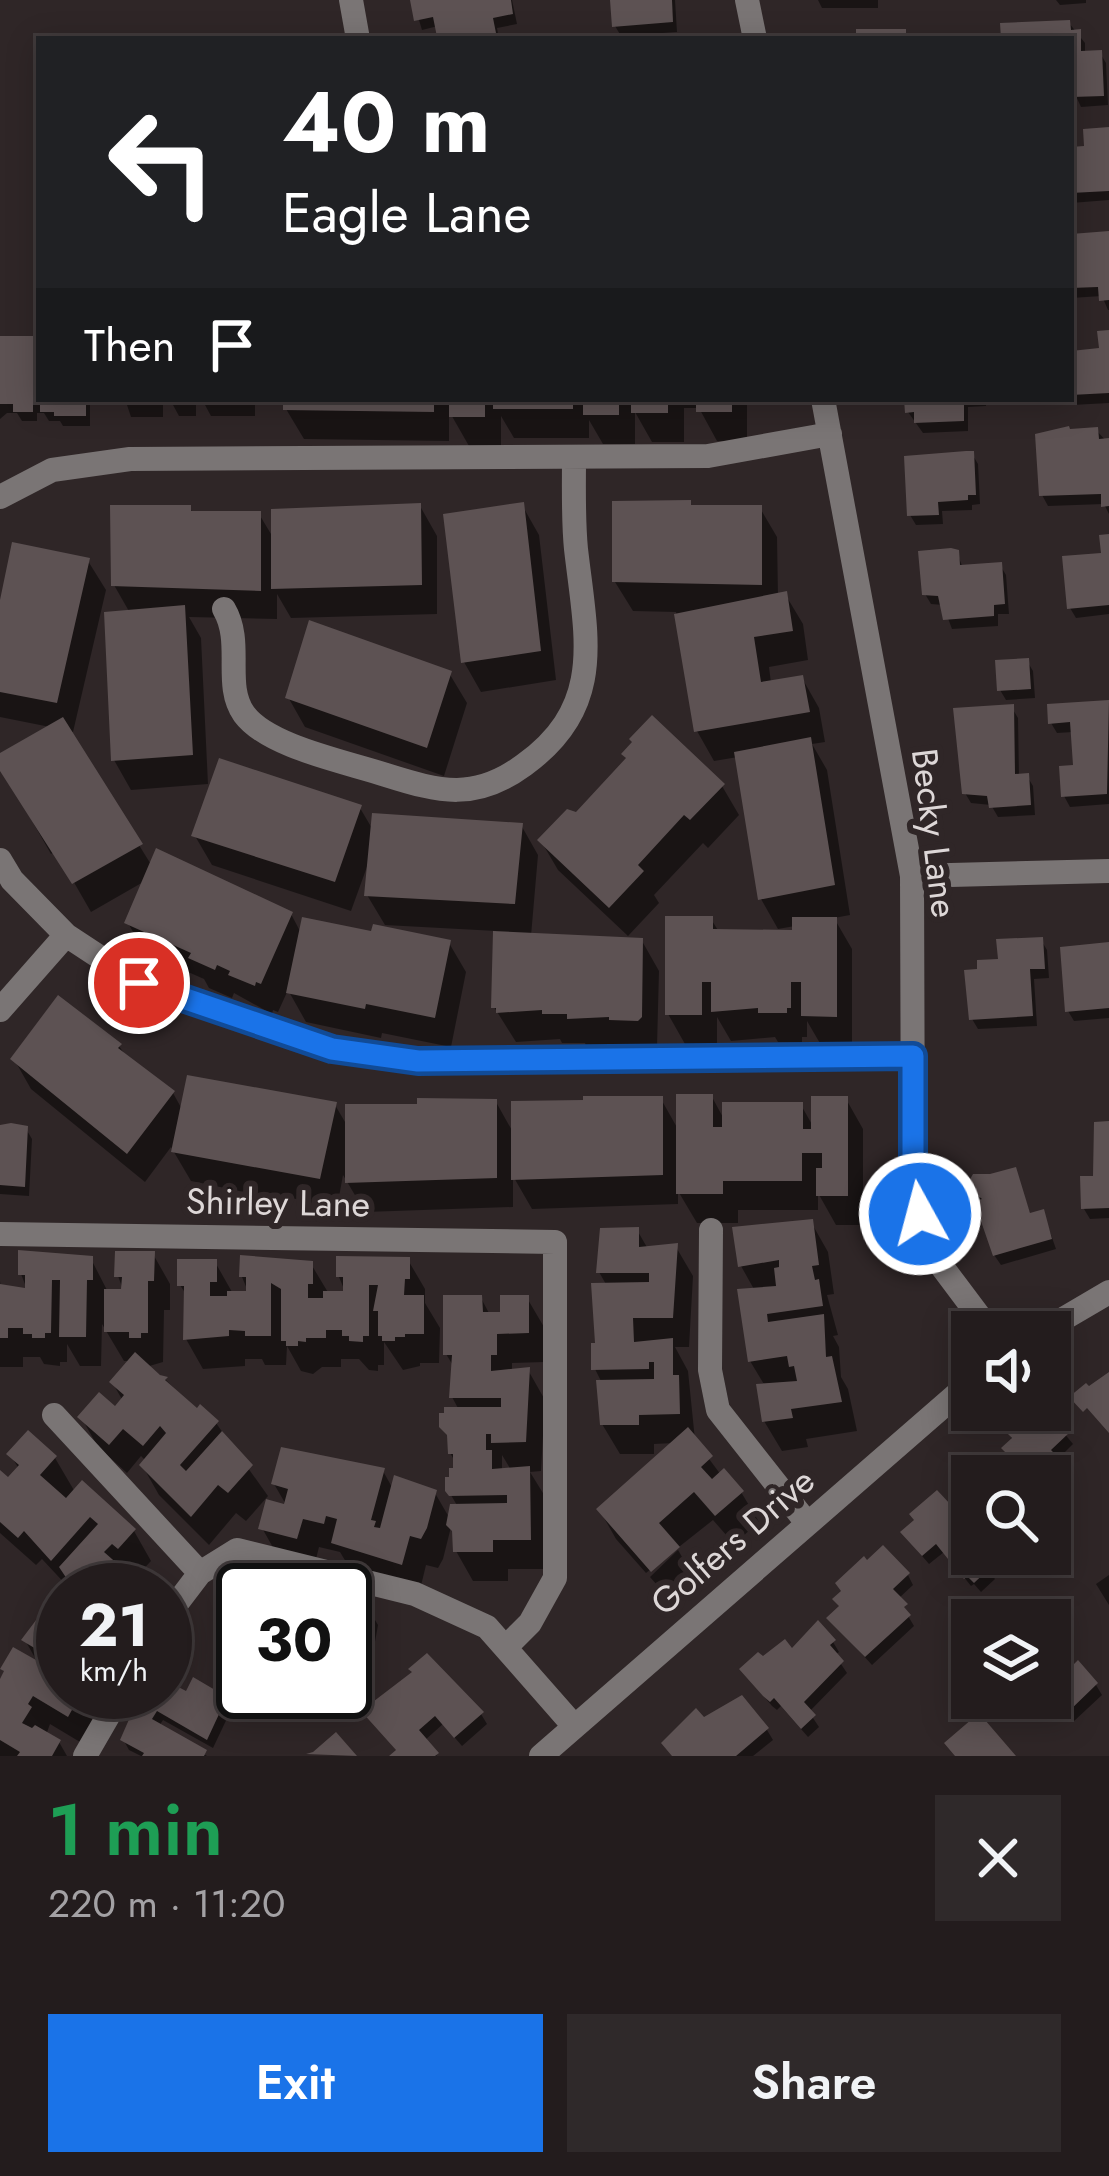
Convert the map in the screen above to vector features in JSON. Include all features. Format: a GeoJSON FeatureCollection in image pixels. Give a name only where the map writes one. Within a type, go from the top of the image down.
{"type":"FeatureCollection","features":[{"type":"Feature","properties":{"kind":"street"},"geometry":{"type":"LineString","coordinates":[[351,0],[357,36]]}},
{"type":"Feature","properties":{"kind":"street"},"geometry":{"type":"LineString","coordinates":[[748,0],[754,36]]}},
{"type":"Feature","properties":{"kind":"street","name":"Becky Lane"},"geometry":{"type":"LineString","coordinates":[[824,402],[912,876],[913,1180],[928,1248],[975,1311]]}},
{"type":"Feature","properties":{"kind":"street"},"geometry":{"type":"LineString","coordinates":[[0,497],[52,470],[130,459],[708,456],[830,434]]}},
{"type":"Feature","properties":{"kind":"street"},"geometry":{"type":"LineString","coordinates":[[224,609],[236,629],[235,685],[242,712],[266,736],[436,791],[470,790],[508,776],[547,748],[580,699],[588,655],[575,541],[574,457]]}},
{"type":"Feature","properties":{"kind":"street"},"geometry":{"type":"LineString","coordinates":[[0,860],[11,880],[66,934],[139,983],[332,1049],[442,1061],[913,1056]]}},
{"type":"Feature","properties":{"kind":"street"},"geometry":{"type":"LineString","coordinates":[[912,876],[1109,871]]}},
{"type":"Feature","properties":{"kind":"street"},"geometry":{"type":"LineString","coordinates":[[0,1010],[66,934]]}},
{"type":"Feature","properties":{"kind":"street"},"geometry":{"type":"LineString","coordinates":[[711,1230],[710,1370],[718,1410],[808,1523]]}},
{"type":"Feature","properties":{"kind":"street","name":"Shirley Lane"},"geometry":{"type":"LineString","coordinates":[[0,1234],[555,1243],[555,1578],[530,1623],[507,1646]]}},
{"type":"Feature","properties":{"kind":"street"},"geometry":{"type":"LineString","coordinates":[[1071,1314],[1109,1292]]}},
{"type":"Feature","properties":{"kind":"street","name":"Golfers Drive"},"geometry":{"type":"LineString","coordinates":[[541,1756],[951,1400]]}},
{"type":"Feature","properties":{"kind":"street"},"geometry":{"type":"LineString","coordinates":[[54,1415],[200,1573]]}},
{"type":"Feature","properties":{"kind":"street"},"geometry":{"type":"LineString","coordinates":[[192,1583],[237,1550],[415,1594],[487,1627],[574,1726]]}},
{"type":"Feature","properties":{"kind":"street"},"geometry":{"type":"LineString","coordinates":[[85,1756],[106,1719]]}},
{"type":"Feature","properties":{"kind":"building"},"geometry":{"type":"Polygon","coordinates":[[[410,0],[511,0],[513,14],[493,18],[497,36],[437,36],[433,17],[414,21],[410,0]]]}},
{"type":"Feature","properties":{"kind":"building"},"geometry":{"type":"Polygon","coordinates":[[[610,0],[672,0],[673,22],[612,27],[610,0]]]}},
{"type":"Feature","properties":{"kind":"building"},"geometry":{"type":"Polygon","coordinates":[[[1070,20],[1071,30],[1081,29],[1081,51],[1102,50],[1104,96],[1074,97],[1074,36],[1001,36],[1000,23],[1070,20]]]}},
{"type":"Feature","properties":{"kind":"building"},"geometry":{"type":"Polygon","coordinates":[[[856,29],[906,29],[906,36],[856,36],[856,29]]]}},
{"type":"Feature","properties":{"kind":"building"},"geometry":{"type":"Polygon","coordinates":[[[1109,127],[1109,191],[1074,193],[1074,147],[1084,146],[1083,129],[1109,127]]]}},
{"type":"Feature","properties":{"kind":"building"},"geometry":{"type":"Polygon","coordinates":[[[1109,231],[1109,300],[1099,301],[1098,287],[1074,288],[1074,234],[1109,231]]]}},
{"type":"Feature","properties":{"kind":"building"},"geometry":{"type":"Polygon","coordinates":[[[1109,330],[1109,393],[1074,395],[1074,351],[1099,348],[1097,331],[1109,330]]]}},
{"type":"Feature","properties":{"kind":"building"},"geometry":{"type":"Polygon","coordinates":[[[0,336],[36,336],[36,402],[86,402],[86,416],[54,416],[54,412],[40,412],[40,403],[33,404],[33,412],[13,412],[13,404],[0,404],[0,336]]]}},
{"type":"Feature","properties":{"kind":"building"},"geometry":{"type":"Polygon","coordinates":[[[283,402],[434,402],[434,412],[283,410],[283,402]]]}},
{"type":"Feature","properties":{"kind":"building"},"geometry":{"type":"Polygon","coordinates":[[[449,402],[485,402],[485,417],[449,417],[449,402]]]}},
{"type":"Feature","properties":{"kind":"building"},"geometry":{"type":"Polygon","coordinates":[[[493,402],[573,402],[573,409],[493,409],[493,402]]]}},
{"type":"Feature","properties":{"kind":"building"},"geometry":{"type":"Polygon","coordinates":[[[583,402],[619,402],[619,415],[583,415],[583,402]]]}},
{"type":"Feature","properties":{"kind":"building"},"geometry":{"type":"Polygon","coordinates":[[[631,402],[668,402],[668,413],[631,413],[631,402]]]}},
{"type":"Feature","properties":{"kind":"building"},"geometry":{"type":"Polygon","coordinates":[[[696,402],[732,402],[732,412],[696,412],[696,402]]]}},
{"type":"Feature","properties":{"kind":"building"},"geometry":{"type":"Polygon","coordinates":[[[904,402],[964,402],[964,421],[914,423],[914,412],[905,413],[904,402]]]}},
{"type":"Feature","properties":{"kind":"building"},"geometry":{"type":"Polygon","coordinates":[[[1069,426],[1098,427],[1099,439],[1109,438],[1109,506],[1101,507],[1101,494],[1039,496],[1035,434],[1069,426]]]}},
{"type":"Feature","properties":{"kind":"building"},"geometry":{"type":"Polygon","coordinates":[[[974,451],[976,495],[938,502],[939,515],[907,516],[904,456],[974,451]]]}},
{"type":"Feature","properties":{"kind":"building"},"geometry":{"type":"Polygon","coordinates":[[[691,500],[691,505],[762,505],[762,585],[612,582],[612,501],[691,500]]]}},
{"type":"Feature","properties":{"kind":"building"},"geometry":{"type":"Polygon","coordinates":[[[524,502],[541,651],[461,663],[443,514],[524,502]]]}},
{"type":"Feature","properties":{"kind":"building"},"geometry":{"type":"Polygon","coordinates":[[[421,503],[422,585],[271,589],[271,509],[421,503]]]}},
{"type":"Feature","properties":{"kind":"building"},"geometry":{"type":"Polygon","coordinates":[[[110,505],[261,511],[261,591],[111,586],[110,505]]]}},
{"type":"Feature","properties":{"kind":"building"},"geometry":{"type":"Polygon","coordinates":[[[1109,534],[1109,605],[1067,609],[1062,556],[1101,553],[1099,535],[1109,534]]]}},
{"type":"Feature","properties":{"kind":"building"},"geometry":{"type":"Polygon","coordinates":[[[12,542],[90,558],[57,703],[0,692],[0,600],[12,542]]]}},
{"type":"Feature","properties":{"kind":"building"},"geometry":{"type":"Polygon","coordinates":[[[959,550],[960,565],[1002,562],[1005,604],[994,605],[994,616],[943,620],[938,596],[922,595],[918,551],[959,550]]]}},
{"type":"Feature","properties":{"kind":"building"},"geometry":{"type":"Polygon","coordinates":[[[787,591],[793,631],[754,637],[761,682],[803,675],[810,712],[694,732],[674,614],[787,591]]]}},
{"type":"Feature","properties":{"kind":"building"},"geometry":{"type":"Polygon","coordinates":[[[185,605],[193,755],[111,761],[104,612],[185,605]]]}},
{"type":"Feature","properties":{"kind":"building"},"geometry":{"type":"Polygon","coordinates":[[[309,620],[452,671],[427,748],[285,698],[309,620]]]}},
{"type":"Feature","properties":{"kind":"building"},"geometry":{"type":"Polygon","coordinates":[[[1029,658],[1031,689],[997,691],[995,660],[1029,658]]]}},
{"type":"Feature","properties":{"kind":"building"},"geometry":{"type":"Polygon","coordinates":[[[1109,700],[1107,794],[1061,797],[1059,766],[1073,765],[1070,722],[1048,724],[1047,704],[1109,700]]]}},
{"type":"Feature","properties":{"kind":"building"},"geometry":{"type":"Polygon","coordinates":[[[1014,704],[1015,774],[1029,773],[1031,805],[989,808],[987,796],[962,794],[953,708],[1014,704]]]}},
{"type":"Feature","properties":{"kind":"building"},"geometry":{"type":"Polygon","coordinates":[[[652,715],[725,784],[690,820],[684,815],[638,865],[644,871],[609,908],[537,840],[567,809],[576,812],[626,758],[621,754],[632,742],[629,739],[652,715]]]}},
{"type":"Feature","properties":{"kind":"building"},"geometry":{"type":"Polygon","coordinates":[[[63,717],[143,844],[72,884],[0,771],[0,753],[63,717]]]}},
{"type":"Feature","properties":{"kind":"building"},"geometry":{"type":"Polygon","coordinates":[[[811,737],[835,885],[758,900],[734,752],[811,737]]]}},
{"type":"Feature","properties":{"kind":"building"},"geometry":{"type":"Polygon","coordinates":[[[219,758],[362,805],[335,882],[191,836],[219,758]]]}},
{"type":"Feature","properties":{"kind":"building"},"geometry":{"type":"Polygon","coordinates":[[[372,813],[523,823],[515,904],[364,896],[372,813]]]}},
{"type":"Feature","properties":{"kind":"building"},"geometry":{"type":"Polygon","coordinates":[[[156,848],[293,912],[261,984],[255,986],[217,965],[215,970],[188,958],[191,953],[124,923],[156,848]]]}},
{"type":"Feature","properties":{"kind":"building"},"geometry":{"type":"Polygon","coordinates":[[[665,916],[713,916],[713,929],[792,930],[792,917],[837,917],[837,1017],[801,1016],[801,982],[791,982],[787,1013],[758,1013],[758,1008],[711,1012],[711,982],[702,982],[702,1015],[665,1015],[665,916]]]}},
{"type":"Feature","properties":{"kind":"building"},"geometry":{"type":"Polygon","coordinates":[[[302,917],[371,931],[373,924],[451,940],[435,1018],[286,993],[302,917]]]}},
{"type":"Feature","properties":{"kind":"building"},"geometry":{"type":"Polygon","coordinates":[[[493,931],[643,938],[642,1017],[638,1021],[567,1019],[567,1014],[542,1014],[542,1010],[496,1013],[491,1008],[493,931]]]}},
{"type":"Feature","properties":{"kind":"building"},"geometry":{"type":"Polygon","coordinates":[[[1043,937],[1045,969],[1030,969],[1033,1016],[969,1020],[964,970],[977,969],[977,960],[998,959],[996,939],[1043,937]]]}},
{"type":"Feature","properties":{"kind":"building"},"geometry":{"type":"Polygon","coordinates":[[[1109,942],[1109,1008],[1065,1012],[1060,947],[1109,942]]]}},
{"type":"Feature","properties":{"kind":"building"},"geometry":{"type":"Polygon","coordinates":[[[58,995],[175,1091],[127,1154],[10,1059],[58,995]]]}},
{"type":"Feature","properties":{"kind":"building"},"geometry":{"type":"Polygon","coordinates":[[[187,1075],[337,1102],[320,1179],[171,1152],[187,1075]]]}},
{"type":"Feature","properties":{"kind":"building"},"geometry":{"type":"Polygon","coordinates":[[[676,1094],[713,1094],[713,1127],[722,1127],[722,1102],[803,1102],[803,1129],[811,1129],[811,1096],[848,1096],[848,1196],[816,1196],[816,1168],[822,1168],[822,1153],[802,1153],[802,1181],[723,1181],[723,1194],[676,1194],[676,1094]]]}},
{"type":"Feature","properties":{"kind":"building"},"geometry":{"type":"Polygon","coordinates":[[[583,1096],[663,1096],[663,1175],[511,1180],[511,1101],[583,1100],[583,1096]]]}},
{"type":"Feature","properties":{"kind":"building"},"geometry":{"type":"Polygon","coordinates":[[[417,1098],[497,1099],[497,1178],[345,1183],[345,1104],[417,1104],[417,1098]]]}},
{"type":"Feature","properties":{"kind":"building"},"geometry":{"type":"Polygon","coordinates":[[[1109,1121],[1109,1208],[1081,1209],[1080,1176],[1093,1176],[1094,1122],[1109,1121]]]}},
{"type":"Feature","properties":{"kind":"building"},"geometry":{"type":"Polygon","coordinates":[[[0,1125],[28,1126],[25,1187],[0,1185],[0,1125]]]}},
{"type":"Feature","properties":{"kind":"building"},"geometry":{"type":"Polygon","coordinates":[[[1016,1167],[1030,1213],[1044,1209],[1052,1239],[993,1256],[974,1201],[982,1199],[969,1181],[973,1174],[1016,1167]]]}},
{"type":"Feature","properties":{"kind":"building"},"geometry":{"type":"Polygon","coordinates":[[[813,1219],[819,1265],[812,1266],[823,1306],[767,1314],[768,1322],[824,1314],[826,1357],[832,1356],[842,1402],[791,1409],[793,1418],[762,1422],[756,1384],[797,1381],[787,1356],[748,1362],[737,1289],[776,1286],[774,1268],[779,1267],[779,1260],[738,1267],[732,1227],[813,1219]]]}},
{"type":"Feature","properties":{"kind":"building"},"geometry":{"type":"Polygon","coordinates":[[[639,1227],[639,1247],[678,1243],[673,1318],[633,1318],[634,1342],[673,1338],[680,1414],[639,1415],[639,1425],[600,1425],[596,1380],[654,1379],[654,1362],[649,1362],[649,1369],[591,1370],[591,1343],[595,1343],[591,1283],[649,1282],[649,1273],[596,1273],[600,1228],[639,1227]]]}},
{"type":"Feature","properties":{"kind":"building"},"geometry":{"type":"Polygon","coordinates":[[[18,1250],[93,1256],[93,1280],[87,1280],[86,1337],[59,1337],[60,1280],[52,1280],[51,1333],[32,1338],[32,1334],[23,1334],[23,1328],[8,1328],[8,1338],[0,1338],[0,1284],[25,1288],[25,1275],[18,1275],[18,1250]]]}},
{"type":"Feature","properties":{"kind":"building"},"geometry":{"type":"Polygon","coordinates":[[[115,1251],[155,1251],[154,1281],[148,1281],[148,1333],[141,1333],[141,1338],[129,1338],[129,1332],[104,1332],[104,1289],[121,1289],[122,1277],[114,1277],[115,1251]]]}},
{"type":"Feature","properties":{"kind":"building"},"geometry":{"type":"Polygon","coordinates":[[[240,1255],[313,1261],[308,1298],[323,1298],[323,1291],[343,1291],[343,1277],[336,1277],[336,1256],[410,1257],[404,1295],[424,1295],[424,1334],[382,1341],[378,1311],[373,1311],[378,1285],[369,1285],[369,1336],[363,1336],[363,1342],[349,1341],[342,1330],[326,1330],[326,1338],[306,1338],[298,1346],[286,1346],[281,1341],[281,1289],[271,1283],[271,1336],[245,1336],[245,1331],[229,1330],[229,1336],[183,1340],[184,1286],[177,1286],[177,1259],[217,1259],[217,1282],[210,1282],[210,1296],[227,1296],[227,1291],[246,1291],[246,1277],[239,1277],[240,1255]]]}},
{"type":"Feature","properties":{"kind":"building"},"geometry":{"type":"Polygon","coordinates":[[[443,1295],[482,1295],[483,1312],[500,1312],[500,1295],[529,1295],[529,1333],[497,1334],[497,1355],[491,1355],[491,1371],[530,1367],[526,1442],[491,1443],[491,1434],[486,1434],[486,1450],[492,1450],[492,1469],[530,1466],[531,1540],[493,1540],[493,1552],[453,1552],[452,1531],[446,1525],[450,1504],[507,1503],[507,1495],[449,1496],[445,1491],[453,1454],[448,1454],[439,1413],[444,1413],[444,1407],[501,1407],[501,1398],[449,1398],[452,1355],[443,1355],[443,1295]]]}},
{"type":"Feature","properties":{"kind":"building"},"geometry":{"type":"Polygon","coordinates":[[[135,1352],[197,1408],[200,1404],[219,1421],[180,1465],[186,1471],[222,1431],[253,1465],[228,1493],[218,1485],[191,1517],[139,1465],[166,1433],[160,1426],[143,1446],[123,1429],[109,1445],[77,1417],[99,1392],[115,1406],[124,1395],[109,1382],[135,1352]]]}},
{"type":"Feature","properties":{"kind":"building"},"geometry":{"type":"Polygon","coordinates":[[[1109,1372],[1109,1433],[1087,1408],[1083,1412],[1071,1399],[1086,1383],[1089,1386],[1109,1372]]]}},
{"type":"Feature","properties":{"kind":"building"},"geometry":{"type":"Polygon","coordinates":[[[688,1427],[713,1456],[701,1467],[712,1479],[724,1468],[744,1491],[715,1516],[694,1492],[659,1523],[680,1547],[651,1572],[596,1509],[688,1427]]]}},
{"type":"Feature","properties":{"kind":"building"},"geometry":{"type":"Polygon","coordinates":[[[28,1430],[57,1456],[40,1475],[66,1498],[82,1480],[136,1529],[118,1549],[112,1544],[104,1552],[117,1563],[63,1563],[98,1524],[90,1517],[51,1561],[24,1531],[18,1538],[0,1522],[0,1470],[8,1477],[19,1465],[6,1454],[28,1430]]]}},
{"type":"Feature","properties":{"kind":"building"},"geometry":{"type":"Polygon","coordinates":[[[1005,1431],[1070,1432],[1051,1450],[1056,1455],[1002,1455],[1005,1452],[1001,1448],[1012,1438],[1005,1431]]]}},
{"type":"Feature","properties":{"kind":"building"},"geometry":{"type":"Polygon","coordinates":[[[281,1447],[385,1468],[371,1520],[376,1521],[374,1527],[380,1528],[394,1475],[437,1490],[427,1528],[421,1539],[410,1536],[402,1565],[331,1543],[337,1519],[326,1516],[324,1524],[303,1519],[297,1539],[258,1529],[266,1499],[284,1504],[288,1489],[271,1484],[281,1447]]]}},
{"type":"Feature","properties":{"kind":"building"},"geometry":{"type":"Polygon","coordinates":[[[937,1490],[951,1505],[951,1563],[936,1544],[922,1556],[900,1532],[914,1520],[909,1514],[937,1490]]]}},
{"type":"Feature","properties":{"kind":"building"},"geometry":{"type":"Polygon","coordinates":[[[883,1545],[910,1573],[893,1589],[908,1604],[904,1607],[911,1615],[865,1657],[826,1618],[839,1606],[832,1599],[841,1591],[835,1583],[883,1545]]]}},
{"type":"Feature","properties":{"kind":"building"},"geometry":{"type":"Polygon","coordinates":[[[36,1620],[36,1649],[21,1640],[36,1620]]]}},
{"type":"Feature","properties":{"kind":"building"},"geometry":{"type":"Polygon","coordinates":[[[818,1620],[836,1640],[830,1645],[844,1661],[804,1702],[816,1715],[801,1729],[739,1669],[758,1652],[763,1656],[785,1639],[792,1648],[818,1620]]]}},
{"type":"Feature","properties":{"kind":"building"},"geometry":{"type":"Polygon","coordinates":[[[13,1647],[36,1660],[36,1698],[28,1704],[32,1707],[22,1723],[61,1740],[52,1756],[17,1756],[20,1752],[0,1740],[4,1671],[0,1669],[13,1647]]]}},
{"type":"Feature","properties":{"kind":"building"},"geometry":{"type":"Polygon","coordinates":[[[427,1653],[484,1712],[454,1738],[435,1716],[419,1730],[439,1753],[435,1756],[389,1756],[396,1750],[368,1719],[372,1719],[372,1703],[412,1672],[408,1669],[427,1653]]]}},
{"type":"Feature","properties":{"kind":"building"},"geometry":{"type":"Polygon","coordinates":[[[1078,1660],[1098,1683],[1071,1709],[1071,1667],[1078,1660]]]}},
{"type":"Feature","properties":{"kind":"building"},"geometry":{"type":"Polygon","coordinates":[[[192,1679],[216,1691],[217,1719],[207,1740],[171,1719],[192,1719],[192,1679]]]}},
{"type":"Feature","properties":{"kind":"building"},"geometry":{"type":"Polygon","coordinates":[[[742,1695],[769,1728],[736,1756],[672,1756],[661,1743],[696,1708],[704,1717],[742,1695]]]}},
{"type":"Feature","properties":{"kind":"building"},"geometry":{"type":"Polygon","coordinates":[[[129,1719],[152,1719],[207,1750],[204,1756],[142,1756],[144,1753],[120,1740],[129,1719]]]}},
{"type":"Feature","properties":{"kind":"building"},"geometry":{"type":"Polygon","coordinates":[[[972,1719],[984,1719],[1016,1756],[955,1756],[944,1743],[972,1719]]]}},
{"type":"Feature","properties":{"kind":"building"},"geometry":{"type":"Polygon","coordinates":[[[336,1732],[357,1756],[306,1754],[313,1752],[336,1732]]]}},
{"type":"Feature","properties":{"kind":"route"},"geometry":{"type":"LineString","coordinates":[[139,983],[332,1049],[418,1061],[913,1056],[913,1180],[920,1214]]}}]}
